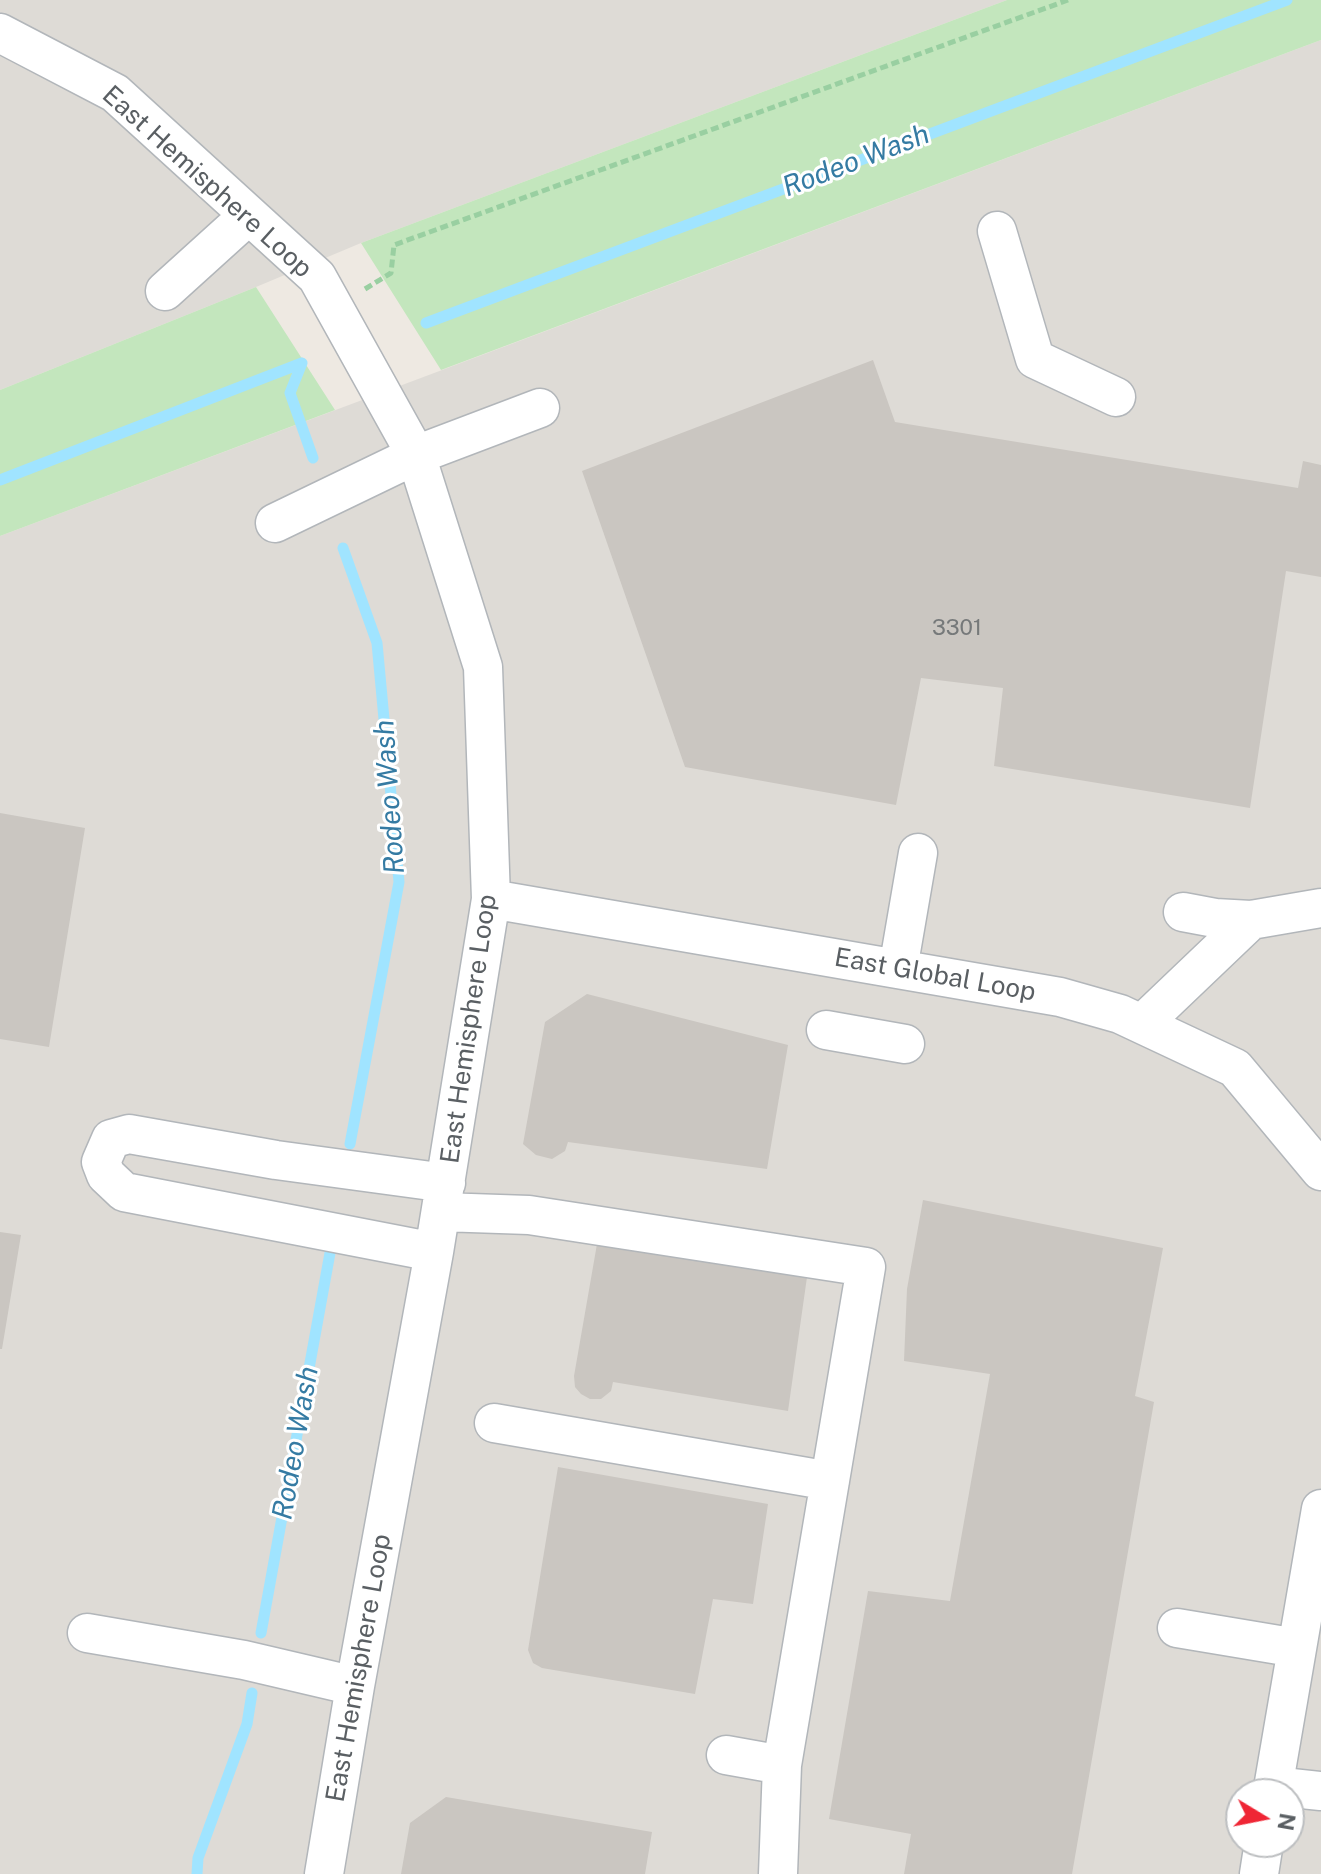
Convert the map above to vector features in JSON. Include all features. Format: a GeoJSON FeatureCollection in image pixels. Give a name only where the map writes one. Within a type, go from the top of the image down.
{"type":"FeatureCollection","features":[{"type":"Feature","properties":{"kind":"street","name":"East Hemisphere Loop"},"geometry":{"type":"LineString","coordinates":[[0,33],[115,93],[317,277],[416,455],[483,667],[491,899],[434,1252],[324,1874]]}},
{"type":"Feature","properties":{"kind":"street"},"geometry":{"type":"LineString","coordinates":[[165,291],[249,215]]}},
{"type":"Feature","properties":{"kind":"street"},"geometry":{"type":"LineString","coordinates":[[997,231],[1035,359],[1116,397]]}},
{"type":"Feature","properties":{"kind":"street"},"geometry":{"type":"LineString","coordinates":[[275,523],[416,455],[540,408]]}},
{"type":"Feature","properties":{"kind":"street"},"geometry":{"type":"LineString","coordinates":[[898,969],[918,853]]}},
{"type":"Feature","properties":{"kind":"street","name":"East Global Loop"},"geometry":{"type":"LineString","coordinates":[[491,899],[1060,997],[1120,1014],[1235,1068],[1321,1171]]}},
{"type":"Feature","properties":{"kind":"street"},"geometry":{"type":"LineString","coordinates":[[1183,912],[1251,920],[1321,908]]}},
{"type":"Feature","properties":{"kind":"street"},"geometry":{"type":"LineString","coordinates":[[1142,1024],[1251,920]]}},
{"type":"Feature","properties":{"kind":"street"},"geometry":{"type":"LineString","coordinates":[[826,1030],[905,1044]]}},
{"type":"Feature","properties":{"kind":"street"},"geometry":{"type":"LineString","coordinates":[[434,1252],[124,1192],[106,1175],[101,1162],[111,1139],[129,1134],[276,1160],[529,1215],[866,1267],[782,1765],[778,1874]]}},
{"type":"Feature","properties":{"kind":"street"},"geometry":{"type":"LineString","coordinates":[[268,1220],[276,1160]]}},
{"type":"Feature","properties":{"kind":"street"},"geometry":{"type":"LineString","coordinates":[[494,1423],[830,1481]]}},
{"type":"Feature","properties":{"kind":"street"},"geometry":{"type":"LineString","coordinates":[[1275,1778],[1321,1509]]}},
{"type":"Feature","properties":{"kind":"street"},"geometry":{"type":"LineString","coordinates":[[1177,1628],[1297,1648]]}},
{"type":"Feature","properties":{"kind":"street"},"geometry":{"type":"LineString","coordinates":[[87,1633],[244,1660],[355,1686]]}},
{"type":"Feature","properties":{"kind":"street"},"geometry":{"type":"LineString","coordinates":[[726,1755],[782,1765]]}},
{"type":"Feature","properties":{"kind":"path"},"geometry":{"type":"LineString","coordinates":[[334,308],[391,273],[394,245],[1068,0]]}},
{"type":"Feature","properties":{"kind":"shaded area"},"geometry":{"type":"Polygon","coordinates":[[[0,0],[1007,0],[361,243],[0,390],[0,0]]]}},
{"type":"Feature","properties":{"kind":"shaded area"},"geometry":{"type":"Polygon","coordinates":[[[1321,40],[1321,1874],[0,1874],[0,536],[1321,40]]]}},
{"type":"Feature","properties":{"kind":"green space"},"geometry":{"type":"Polygon","coordinates":[[[1007,0],[1321,0],[1321,40],[441,370],[361,243],[1007,0]]]}},
{"type":"Feature","properties":{"kind":"green space"},"geometry":{"type":"Polygon","coordinates":[[[256,287],[335,410],[0,536],[0,390],[256,287]]]}},
{"type":"Feature","properties":{"kind":"building"},"geometry":{"type":"Polygon","coordinates":[[[873,360],[895,422],[1298,488],[1303,461],[1321,465],[1321,577],[1286,571],[1250,808],[994,766],[1003,688],[921,678],[896,805],[685,767],[582,471],[873,360]]]}},
{"type":"Feature","properties":{"kind":"building"},"geometry":{"type":"Polygon","coordinates":[[[0,813],[85,828],[49,1047],[0,1039],[0,813]]]}},
{"type":"Feature","properties":{"kind":"building"},"geometry":{"type":"Polygon","coordinates":[[[587,994],[788,1045],[767,1169],[568,1142],[565,1151],[552,1159],[536,1155],[523,1144],[545,1022],[587,994]]]}},
{"type":"Feature","properties":{"kind":"building"},"geometry":{"type":"Polygon","coordinates":[[[923,1200],[1163,1248],[1135,1396],[1154,1402],[1072,1874],[904,1874],[911,1834],[829,1819],[868,1591],[950,1601],[990,1374],[904,1361],[907,1289],[923,1200]]]}},
{"type":"Feature","properties":{"kind":"building"},"geometry":{"type":"Polygon","coordinates":[[[0,1232],[21,1235],[2,1349],[0,1349],[0,1232]]]}},
{"type":"Feature","properties":{"kind":"building"},"geometry":{"type":"Polygon","coordinates":[[[597,1244],[808,1270],[788,1411],[613,1382],[611,1391],[601,1399],[590,1399],[581,1394],[575,1387],[574,1376],[597,1244]]]}},
{"type":"Feature","properties":{"kind":"building"},"geometry":{"type":"Polygon","coordinates":[[[558,1467],[768,1504],[753,1604],[713,1599],[695,1694],[542,1668],[533,1663],[528,1650],[558,1467]]]}},
{"type":"Feature","properties":{"kind":"building"},"geometry":{"type":"Polygon","coordinates":[[[446,1797],[652,1832],[645,1874],[401,1874],[410,1823],[446,1797]]]}},
{"type":"Feature","properties":{"kind":"waterway","name":"Rodeo Wash"},"geometry":{"type":"LineString","coordinates":[[426,323],[1287,0]]}},
{"type":"Feature","properties":{"kind":"waterway","name":"Rodeo Wash"},"geometry":{"type":"LineString","coordinates":[[302,363],[290,393],[313,458]]}},
{"type":"Feature","properties":{"kind":"waterway"},"geometry":{"type":"LineString","coordinates":[[0,480],[302,363]]}},
{"type":"Feature","properties":{"kind":"waterway","name":"Rodeo Wash"},"geometry":{"type":"LineString","coordinates":[[343,548],[377,643],[399,882],[350,1144]]}},
{"type":"Feature","properties":{"kind":"waterway","name":"Rodeo Wash"},"geometry":{"type":"LineString","coordinates":[[261,1633],[330,1253]]}},
{"type":"Feature","properties":{"kind":"waterway","name":"Rodeo Wash"},"geometry":{"type":"LineString","coordinates":[[197,1874],[198,1858],[247,1724],[252,1693]]}}]}
